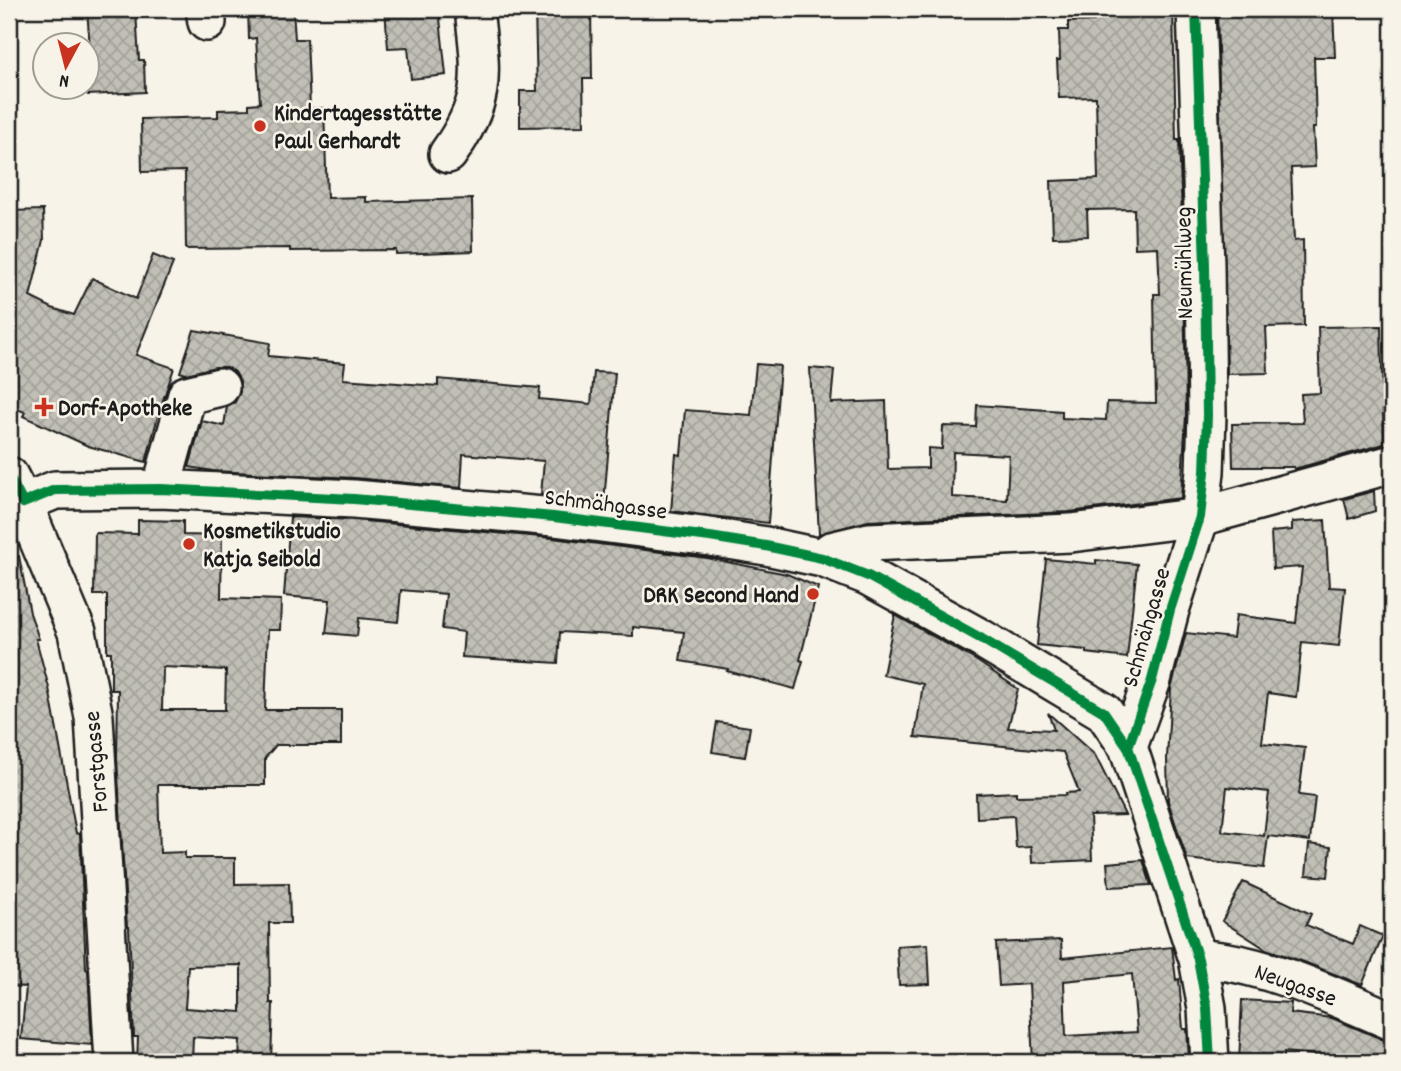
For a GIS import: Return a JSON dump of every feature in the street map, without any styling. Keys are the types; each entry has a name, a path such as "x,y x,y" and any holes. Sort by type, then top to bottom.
{"street":[{"path":"448,154 473,113 480,84 474,9"},
{"name":"Neumühlweg","path":"1196,9 1207,415 1200,517"},
{"path":"161,489 187,395 220,387"},
{"path":"822,558 831,551 869,542 1071,533 1200,517 1392,464"},
{"name":"Schmähgasse","path":"16,489 161,489 354,499 554,517 724,539 822,558 879,582 982,639 1104,712 1128,747 1198,959 1207,1008 1210,1062"},
{"name":"Forstgasse","path":"16,489 77,632 94,717 114,1062"},
{"name":"Schmähgasse","path":"1128,747 1152,680 1170,610 1200,517"},
{"name":"Neugasse","path":"1198,959 1239,963 1392,1021"}],"building":[{"path":"87,9 110,9 111,13 136,11 139,60 144,60 145,92 102,94 102,32 89,32"},
{"path":"248,9 293,9 295,39 307,39 310,108 324,108 327,198 366,197 366,202 472,199 473,251 396,254 396,250 186,249 185,171 142,172 141,119 218,117 218,110 249,109 249,104 260,103 256,38 249,39"},
{"path":"385,9 439,9 446,75 411,79 408,47 388,48"},
{"path":"535,9 591,9 592,79 583,79 584,126 520,127 520,91 537,91"},
{"path":"1093,9 1173,9 1176,140 1179,140 1184,266 1186,415 1181,498 1069,512 868,521 819,534 810,368 834,370 831,403 886,401 888,469 928,468 928,448 942,449 943,426 976,427 977,405 1062,411 1062,418 1106,420 1107,402 1156,403 1154,294 1160,294 1158,247 1135,248 1134,209 1087,210 1088,236 1053,237 1051,181 1098,179 1096,97 1059,98 1057,60 1060,60 1059,30 1068,30 1068,22 1094,21","holes":["953,452 1009,455 1007,500 952,497"]},
{"path":"1217,9 1333,9 1335,57 1314,57 1315,167 1291,168 1294,241 1303,240 1304,326 1266,327 1268,373 1227,374"},
{"path":"43,210 44,240 30,297 52,308 74,315 92,278 136,299 153,255 173,263 136,355 174,368 146,462 88,446 23,416 25,412 9,406 9,211"},
{"path":"1381,326 1384,444 1294,469 1233,467 1232,424 1303,423 1301,394 1320,393 1318,327"},
{"path":"194,330 270,343 268,356 345,363 343,379 438,386 438,379 540,388 539,399 591,404 594,372 615,373 604,502 541,495 544,461 463,454 461,488 355,478 213,471 189,467 202,421 224,426 227,406 235,402 240,392 240,381 235,372 227,367 186,374 180,372"},
{"path":"756,364 780,366 768,523 671,511 676,454 681,455 685,410 751,415"},
{"path":"1374,491 1375,511 1349,519 1344,499"},
{"path":"290,517 552,538 707,558 787,574 818,587 795,689 727,671 728,669 680,661 684,632 633,627 633,636 560,632 558,663 462,657 464,632 442,629 446,594 401,590 398,622 359,618 357,636 326,633 330,600 284,596"},
{"path":"138,520 183,521 183,535 222,536 221,598 281,600 280,630 268,630 265,710 341,710 341,745 276,745 265,758 265,785 158,785 160,853 185,852 185,858 235,858 235,884 289,883 290,923 269,923 270,1003 273,1003 271,1062 239,1062 240,1040 193,1037 192,1062 137,1062 138,1037 134,1037 117,758 118,690 111,690 111,652 107,652 107,595 94,595 95,533 138,534","holes":["163,667 226,670 225,710 162,710","241,965 241,1012 185,1008 188,966"]},
{"path":"1325,520 1329,587 1345,588 1339,646 1302,642 1296,697 1268,693 1262,743 1305,748 1299,795 1315,797 1310,841 1268,836 1264,868 1187,859 1168,801 1167,758 1171,689 1186,633 1233,638 1236,615 1296,623 1302,567 1273,569 1271,532 1292,530 1292,522","holes":["1227,787 1269,792 1264,836 1222,831"]},
{"path":"19,556 30,613 39,639 36,639 49,688 76,833 80,834 92,1045 21,1039 26,987 9,986 9,557"},
{"path":"1046,559 1096,564 1096,560 1137,564 1127,658 1037,645"},
{"path":"895,615 977,661 1018,689 1008,728 1054,730 1048,713 1095,755 1125,815 1090,816 1092,860 1032,863 1031,847 1016,848 1014,816 977,818 976,794 1016,792 1016,796 1066,795 1079,792 1063,752 915,737 923,684 883,675"},
{"path":"717,722 750,727 745,757 712,752"},
{"path":"1309,844 1331,847 1328,877 1306,875"},
{"path":"1143,860 1151,885 1109,887 1107,863"},
{"path":"1243,882 1311,914 1306,925 1353,944 1360,926 1383,936 1362,985 1266,949 1222,921"},
{"path":"1061,940 1062,958 1172,947 1176,980 1179,979 1183,1029 1187,1029 1189,1058 1033,1062 1029,984 999,986 996,943","holes":["1132,974 1137,1032 1066,1036 1064,981"]},
{"path":"928,944 930,984 899,985 897,946"},
{"path":"1242,1000 1291,1003 1290,1013 1332,1018 1392,1042 1392,1062 1365,1062 1366,1060 1284,1052 1284,1062 1239,1062"}],"cycle path":[{"path":"1128,747 1152,680 1170,610 1200,517 1205,472 1205,265 1196,9"},
{"path":"9,476 23,503 55,490 161,489 354,499 554,517 710,537 822,558 868,576 982,639 1104,712 1128,747 1198,959 1207,1008 1210,1062"}],"place":[{"name":"Kindertagesstätte Paul Gerhardt","path":"260,126"},
{"name":"Dorf-Apotheke","path":"44,407"},
{"name":"Kosmetikstudio Katja Seibold","path":"189,544"},
{"name":"DRK Second Hand","path":"813,594"}]}
